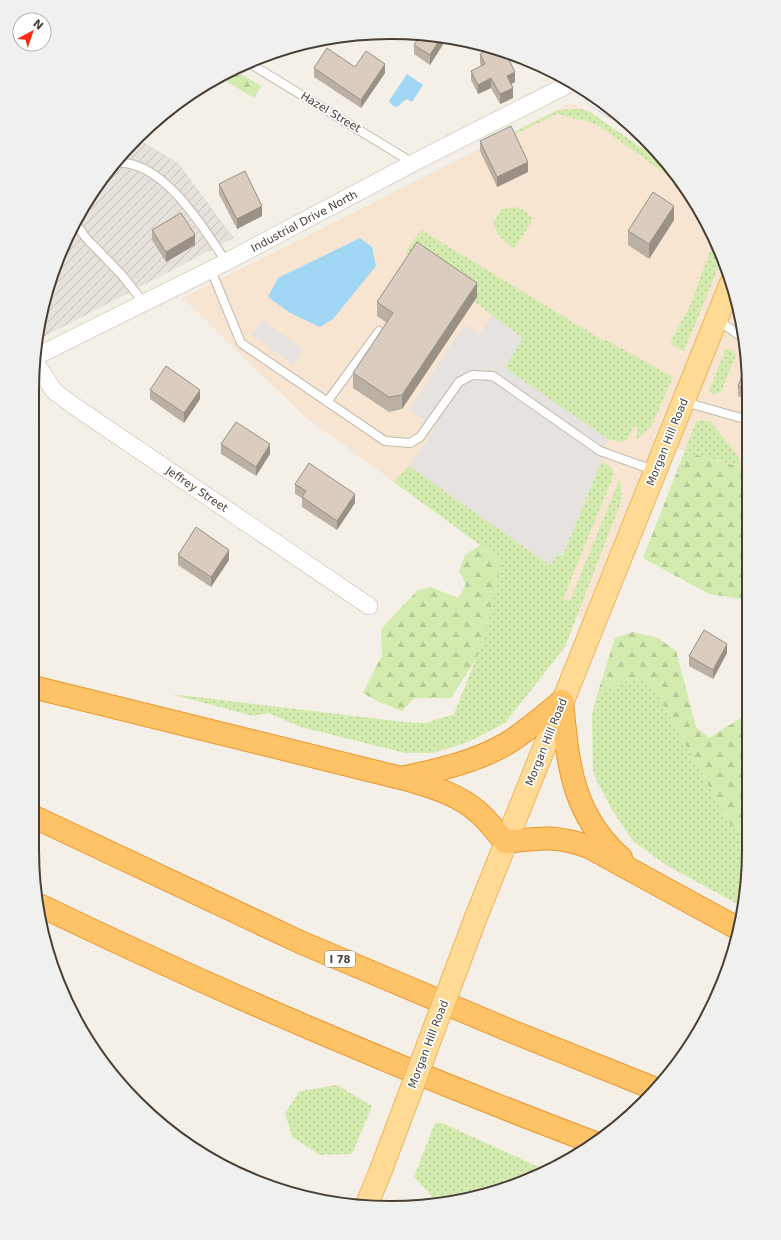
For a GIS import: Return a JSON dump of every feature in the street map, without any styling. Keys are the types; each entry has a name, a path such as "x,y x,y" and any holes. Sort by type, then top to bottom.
{"highway":[{"path":"39,688 401,778 448,793 478,812 505,842 542,837 568,840 590,847 733,925"},
{"path":"401,778 456,765 492,751 519,735 562,701"},
{"path":"562,701 569,762 580,804 592,824 615,853 635,871"},
{"name":"I 78","path":"39,819 300,942 506,1029 650,1087"},
{"path":"44,908 153,960 354,1048 588,1140"}],"main road":[{"name":"Morgan Hill Road","path":"369,1200 505,842 727,292"}],"street":[{"name":"Industrial Drive North","path":"41,354 219,266 413,163 566,86"},
{"name":"Jeffrey Street","path":"40,370 54,391 74,406 369,606"}],"lane":[{"name":"Hazel Street","path":"254,67 413,163"},
{"path":"123,163 143,168 164,183 186,203 202,224 219,266 241,343 385,441 410,443 420,437 459,382 472,375 493,376 600,451 656,471"},
{"path":"79,228 86,238 121,274 144,303"},
{"path":"717,319 737,334"},
{"path":"327,402 379,331"},
{"path":"684,401 742,418"}],"shaded area":[{"path":"571,103 590,112 650,154 683,195 706,235 723,279 721,286 727,290 730,300 739,345 742,390 742,467 693,454 658,441 583,620 304,416 183,298"},
{"path":"142,142 178,163 234,238 43,337 51,300 75,235 98,195 126,159"},
{"path":"492,315 523,338 505,368 608,439 600,465 563,555 558,554 550,565 409,466 435,429 409,409 464,325 480,334"},
{"path":"262,320 303,349 293,364 252,335"}],"green space":[{"path":"239,73 261,86 254,98 225,81"},
{"path":"581,109 590,112 650,154 668,175 599,126 590,122 557,114 511,136 510,134 558,110"},
{"path":"517,207 528,214 532,221 514,249 500,237 493,223 502,209"},
{"path":"421,230 604,341 606,340 673,377 652,425 636,440 638,428 634,426 627,440 621,442 608,439 504,368 522,338 474,301 477,297 417,257 405,253"},
{"path":"711,248 719,266 684,351 671,344 671,341 690,306"},
{"path":"725,350 732,350 736,355 721,392 715,394 709,392"},
{"path":"702,420 711,422 738,456 741,466 693,454 675,476 696,422"},
{"path":"693,454 742,467 742,599 709,594 643,558 675,476"},
{"path":"604,462 612,468 614,474 563,599 570,601 620,478 622,499 565,647 505,723 468,742 433,753 405,753 301,727 268,713 253,716 172,694 404,722 426,723 454,714 483,641 502,561 394,482 409,466 550,565 558,554 563,555 600,465"},
{"path":"480,545 502,561 483,641 477,657 451,698 414,698 402,711 379,702 363,693 382,655 381,629 418,590 430,587 458,598 466,584 459,571 465,555"},
{"path":"633,632 658,638 676,651 696,727 709,738 742,717 742,832 731,825 649,680 621,682 597,695 615,638"},
{"path":"649,680 731,825 742,832 741,872 737,904 666,865 633,841 611,808 593,773 592,714 597,695 621,682"},
{"path":"337,1085 372,1106 352,1154 320,1155 292,1137 285,1113 300,1091"},
{"path":"435,1123 442,1123 540,1168 481,1189 434,1198 414,1177"}],"water":[{"path":"407,74 423,85 412,102 407,99 398,107 393,106 389,101"},
{"path":"360,238 372,247 376,266 333,319 320,327 290,313 268,297 278,278"}],"building":[{"path":"417,40 438,42 430,55 414,45"},
{"path":"327,48 355,67 366,51 385,64 361,100 314,68"},
{"path":"484,52 509,60 515,72 507,76 513,88 500,94 491,78 478,85 471,71 485,64 480,54"},
{"path":"511,126 528,162 497,177 480,141"},
{"path":"245,171 262,206 237,219 219,184"},
{"path":"653,192 674,206 649,244 628,231"},
{"path":"181,213 195,235 166,252 152,230"},
{"path":"417,242 477,283 402,395 389,397 353,373 393,313 377,302"},
{"path":"166,366 200,390 184,413 150,390"},
{"path":"741,378 742,388 738,386"},
{"path":"236,422 270,444 256,467 221,444"},
{"path":"309,463 355,494 337,521 302,497 306,491 295,484"},
{"path":"196,527 229,550 211,577 178,555"},
{"path":"704,630 727,644 713,670 689,656"}]}
